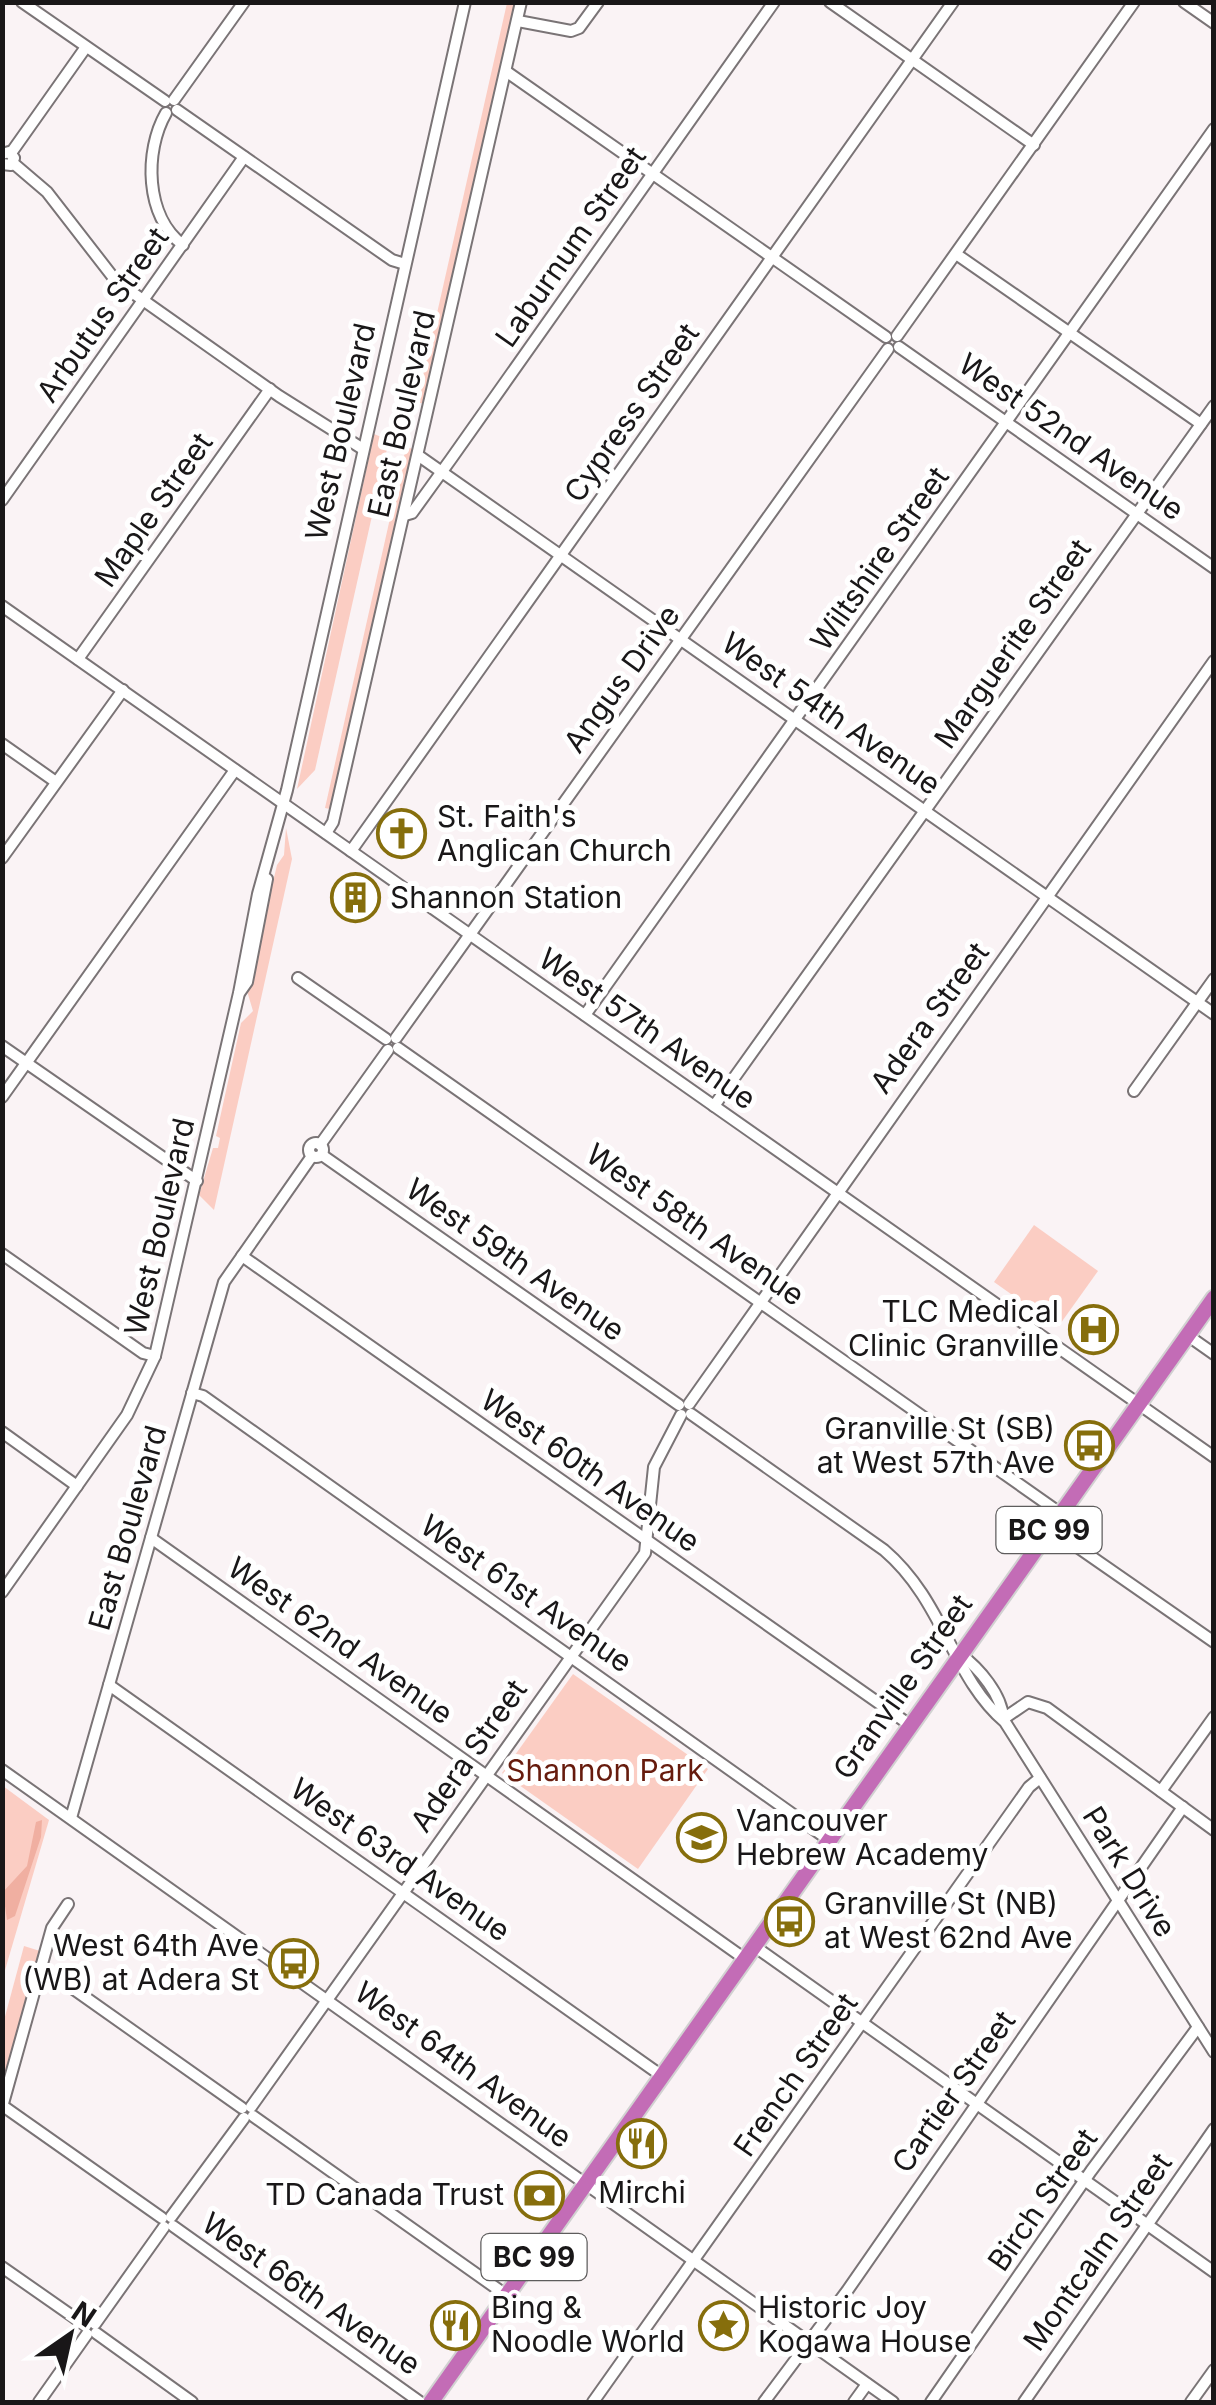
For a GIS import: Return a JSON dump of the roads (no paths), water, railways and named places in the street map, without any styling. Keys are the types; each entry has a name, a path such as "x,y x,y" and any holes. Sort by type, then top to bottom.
{"highway":[{"name":"Granville Street","path":"431,2402 1214,1298"}],"street":[{"path":"22,2 392,260 405,264"},
{"path":"183,246 167,230 153,188 154,142 170,106 244,2"},
{"name":"West Boulevard","path":"155,1356 464,2"},
{"name":"East Boulevard","path":"326,833 334,822 361,713 522,2"},
{"path":"518,21 571,31 579,28 598,2"},
{"name":"Laburnum Street","path":"405,515 412,513 442,472 774,2"},
{"path":"830,2 1034,145"},
{"name":"Cypress Street","path":"350,850 953,2"},
{"name":"Angus Drive","path":"242,1256 1134,2"},
{"path":"1184,2 1214,24"},
{"path":"86,47 6,161 47,192 116,281 270,390 363,449"},
{"name":"West 52nd Avenue","path":"507,72 1214,568"},
{"name":"Wiltshire Street","path":"585,1016 1214,129"},
{"name":"Arbutus Street","path":"2,500 244,158"},
{"path":"956,254 1201,424"},
{"name":"Maple Street","path":"78,659 270,390"},
{"name":"Marguerite Street","path":"714,1106 1214,406"},
{"name":"West 54th Avenue","path":"419,456 1214,1014"},
{"name":"West 57th Avenue","path":"2,606 1214,1457"},
{"name":"Adera Street","path":"39,2402 328,2006 403,1893 645,1553 654,1467 685,1410 1214,661"},
{"path":"2,858 123,690"},
{"path":"2,744 56,782"},
{"path":"2,1098 235,770"},
{"name":"West 58th Avenue","path":"298,978 1060,1513"},
{"path":"1134,1091 1214,979"},
{"path":"2,1046 197,1181"},
{"name":"West 59th Avenue","path":"318,1152 884,1550 923,1591 960,1655"},
{"path":"2,1254 143,1353 155,1356 127,1414 2,1592"},
{"name":"East Boulevard","path":"70,1818 224,1282 242,1256"},
{"name":"West 60th Avenue","path":"242,1256 910,1725"},
{"path":"1187,1335 1214,1354"},
{"name":"West 61st Avenue","path":"192,1393 203,1396 829,1840"},
{"path":"2,1432 77,1486"},
{"path":"1050,1528 1214,1642"},
{"name":"West 62nd Avenue","path":"150,1538 486,1775 861,2024 1214,2272"},
{"name":"Park Drive","path":"960,1655 976,1666 1003,1708 1003,1719 1214,2052"},
{"name":"West 63rd Avenue","path":"108,1685 662,2076"},
{"path":"1003,1719 1019,1704 1041,1705 1214,1830"},
{"path":"1161,1791 1214,1716"},
{"name":"West 64th Avenue","path":"2,1770 328,2006 893,2402"},
{"name":"French Street","path":"593,2402 1029,1787 1040,1778"},
{"name":"Cartier Street","path":"764,2402 1183,1808"},
{"path":"3,2106 52,1928 68,1904"},
{"path":"41,1966 506,2295"},
{"name":"Birch Street","path":"931,2402 1198,2028"},
{"name":"West 66th Avenue","path":"3,2106 420,2402"},
{"name":"Montcalm Street","path":"1024,2402 1214,2130"},
{"path":"2,2267 192,2402"},
{"path":"1191,2402 1214,2370"},
{"path":"854,2402 867,2384"}],"place":[{"name":"St. Faith's Anglican Church","path":"402,834"},
{"name":"Shannon Station","path":"355,898"},
{"name":"TLC Medical Clinic Granville","path":"1094,1329"},
{"name":"Granville St (SB) at West 57th Ave","path":"1090,1446"},
{"name":"Vancouver Hebrew Academy","path":"701,1838"},
{"name":"Granville St (NB) at West 62nd Ave","path":"789,1921"},
{"name":"West 64th Ave (WB) at Adera St","path":"294,1963"},
{"name":"Mirchi","path":"642,2144"},
{"name":"TD Canada Trust","path":"539,2195"},
{"name":"Bing & Noodle World","path":"456,2325"},
{"name":"Historic Joy Kogawa House","path":"723,2325"}],"park label":[{"name":"Shannon Park","path":"605,1771"}]}
